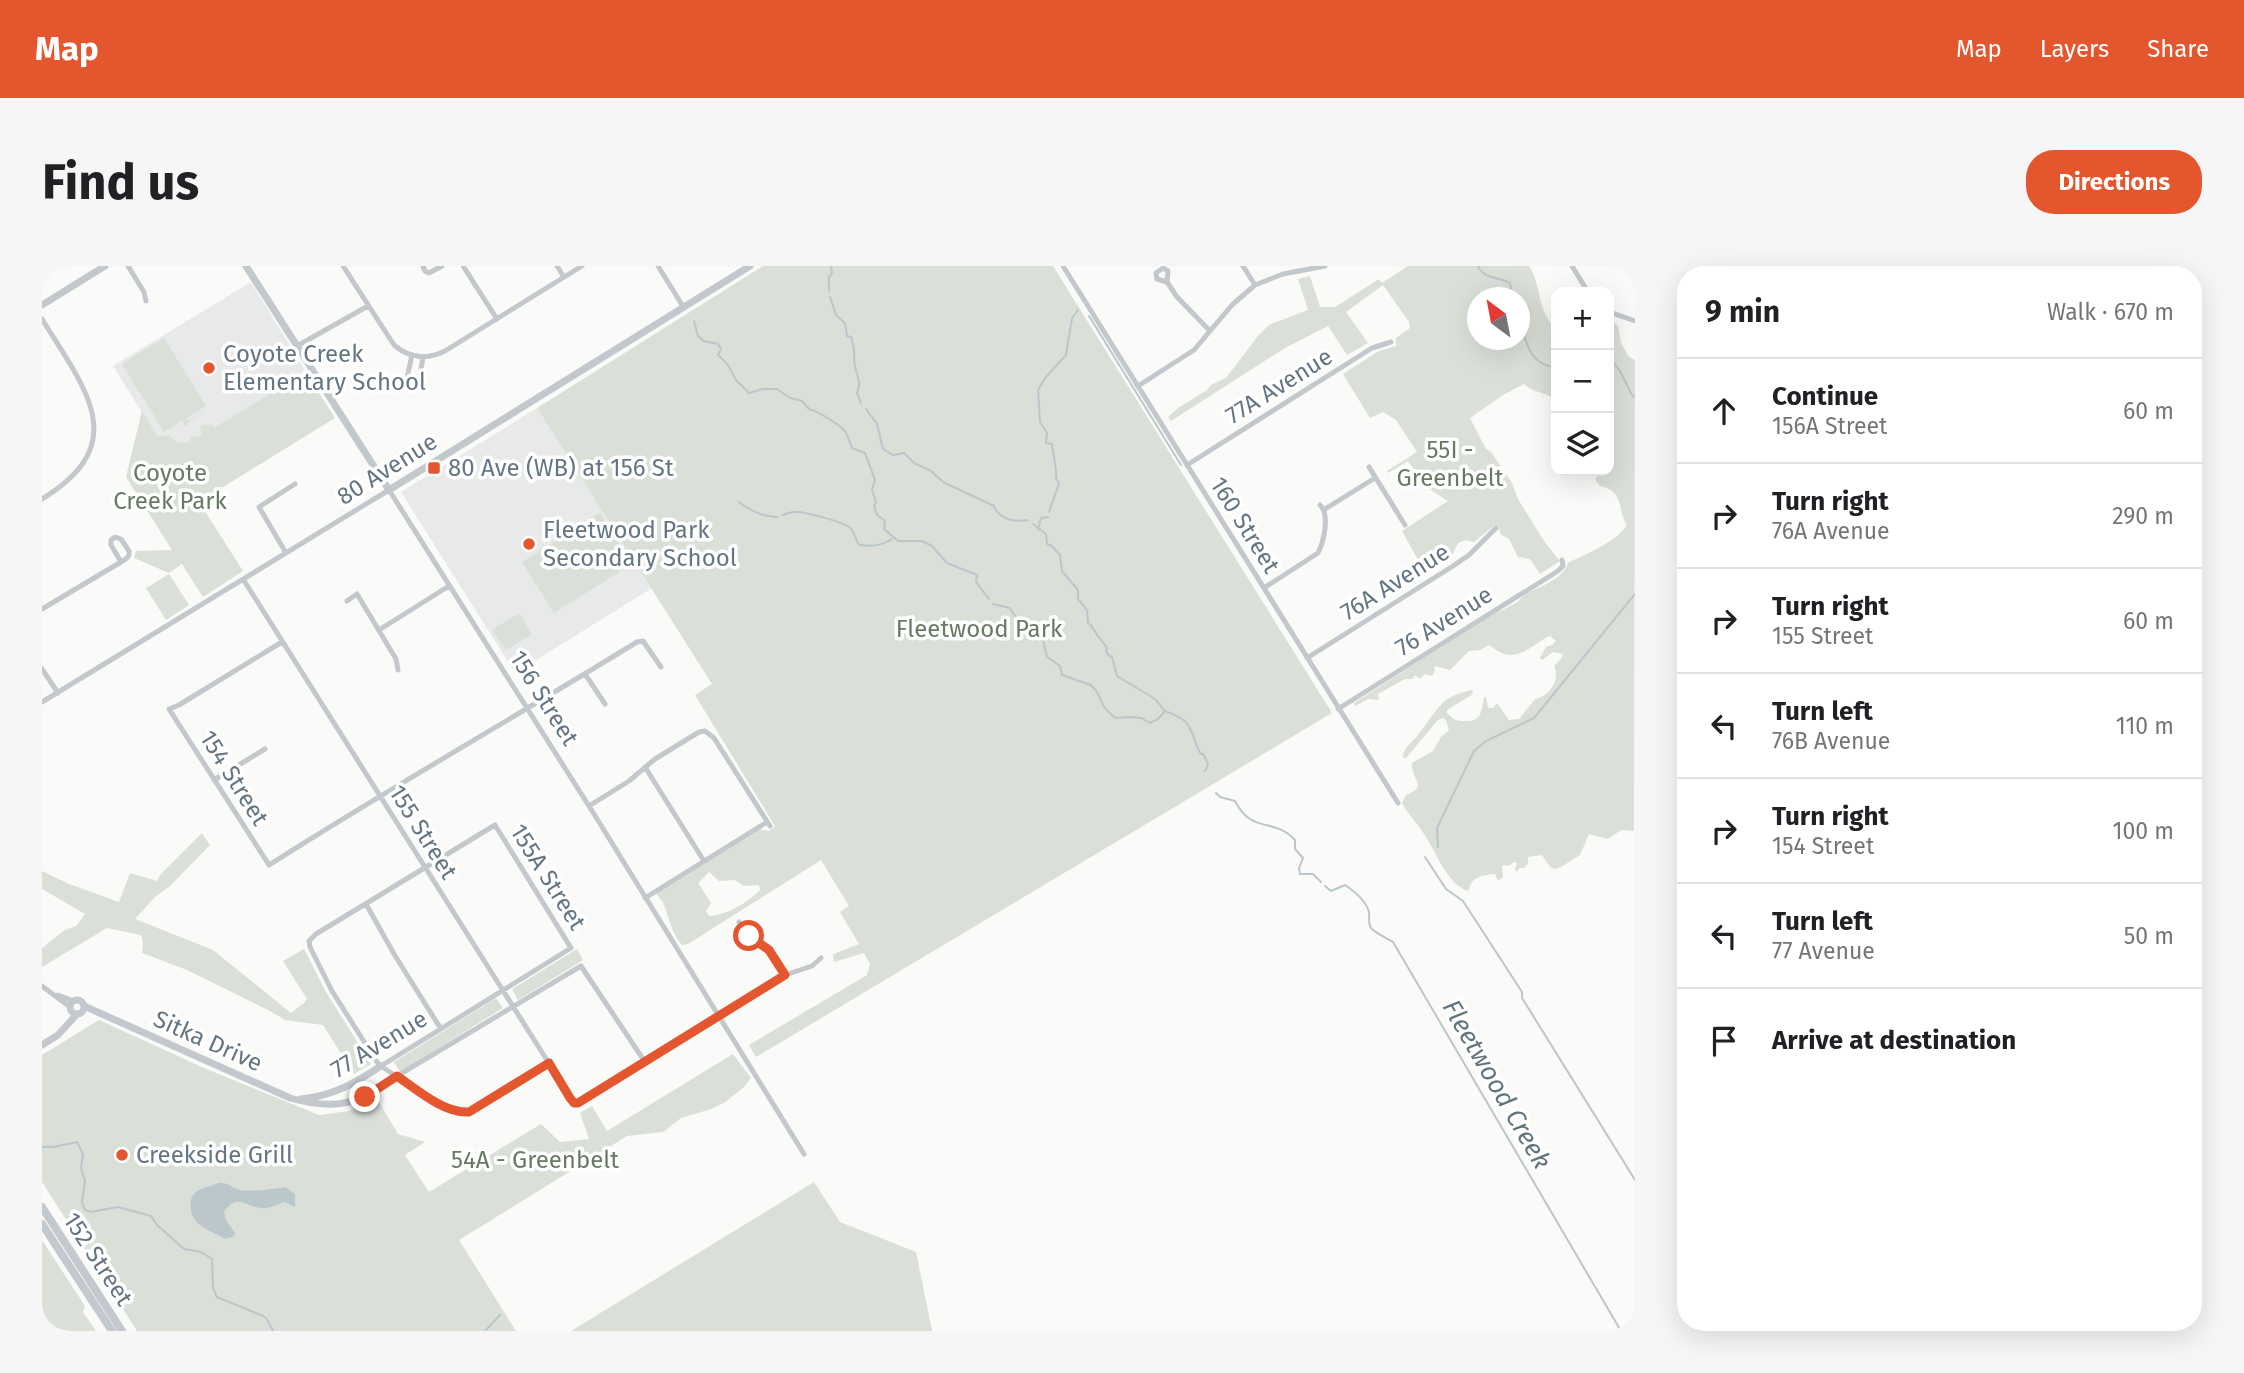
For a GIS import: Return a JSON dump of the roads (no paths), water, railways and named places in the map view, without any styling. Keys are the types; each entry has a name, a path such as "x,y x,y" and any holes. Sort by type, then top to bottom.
{"main road":[{"name":"152 Street","path":"42,1207 122,1331"},
{"name":"152 Street","path":"42,1224 112,1331"}],"street":[{"path":"42,305 105,266"},
{"path":"128,266 144,292 146,301"},
{"name":"156 Street","path":"246,266 589,806 804,1154"},
{"path":"343,266 394,345 412,355 424,357 440,354 582,266"},
{"path":"423,266 425,271 429,272 442,266"},
{"path":"463,266 496,319"},
{"path":"557,266 564,277"},
{"path":"658,266 684,308"},
{"name":"80 Avenue","path":"42,702 750,266"},
{"name":"160 Street","path":"1063,266 1398,803"},
{"path":"1243,266 1255,285"},
{"path":"1572,266 1585,287"},
{"path":"1138,386 1188,355 1239,298 1255,285 1283,274 1320,267"},
{"path":"1167,282 1177,297 1210,331"},
{"path":"297,346 368,306"},
{"path":"1614,314 1635,321"},
{"path":"42,319 89,399 94,433 87,458 71,479 42,499"},
{"name":"77A Avenue","path":"1187,465 1373,348 1391,342"},
{"path":"412,355 407,378 412,384 419,381 424,357"},
{"path":"1369,467 1405,525"},
{"path":"1264,588 1318,553 1326,516 1322,507 1376,478"},
{"path":"286,552 259,507 295,484"},
{"name":"76A Avenue","path":"1307,658 1469,555 1496,528"},
{"name":"76 Avenue","path":"1339,709 1558,571 1563,566 1562,561"},
{"path":"42,610 121,562"},
{"name":"155 Street","path":"243,579 574,1103 580,1102 645,1062"},
{"path":"379,631 449,586"},
{"path":"346,601 357,594 396,659 398,670"},
{"name":"154 Street","path":"282,642 169,709 269,866 379,796"},
{"path":"379,796 637,642 643,642 647,646 661,667"},
{"path":"42,669 58,693"},
{"path":"585,674 605,704"},
{"path":"589,806 699,732 707,731 768,824 645,898"},
{"path":"214,780 264,749"},
{"path":"645,767 704,861"},
{"name":"155A Street","path":"424,868 495,825 571,948"},
{"path":"424,868 311,939 310,949 332,991 377,1062 439,1103 464,1112 474,1110 549,1063"},
{"path":"366,904 441,1029"},
{"path":"739,922 750,937 769,950 785,975"},
{"name":"77 Avenue","path":"297,1100 322,1097 340,1091 571,948"},
{"path":"645,1062 785,975 812,965 821,958"},
{"name":"155A Street","path":"581,965 645,1062"},
{"name":"77 Avenue","path":"297,1100 321,1105 346,1104 365,1097 581,965"},
{"path":"42,986 76,1009 62,1031 42,1045"},
{"name":"Sitka Drive","path":"76,1009 105,1017 297,1100"}],"waterway":[{"path":"829,291 831,266"},
{"path":"1478,266 1488,276 1510,283 1511,287"},
{"path":"830,297 836,315 845,323 847,336 851,337 853,342 859,382 857,393 861,403"},
{"path":"1049,512 1059,483 1052,444 1046,443 1047,433 1040,422 1038,390 1066,355 1072,318 1078,310"},
{"path":"1089,316 1181,465"},
{"name":"Fleetwood Creek","path":"694,321 698,336 704,341 718,344 721,349 718,355 749,393 777,389 790,398 802,401 809,409 842,428 852,448 865,453 875,480 872,490 876,502 874,506 877,515 885,521 884,529 898,541 922,541 932,546 947,563 977,575 976,582 989,599"},
{"path":"1530,350 1541,363 1551,366"},
{"path":"1614,363 1635,397"},
{"path":"866,409 877,424 883,449 893,455 904,453 943,482 994,506 1004,517 1018,521 1028,520"},
{"path":"739,502 757,513 778,517"},
{"path":"783,515 799,512 840,523 850,528 858,544 866,546 892,539"},
{"path":"1038,530 1041,518 1048,517"},
{"path":"1033,524 1046,534 1047,544 1060,555 1062,571 1078,590 1078,599 1087,610 1088,623 1107,648 1108,655 1112,657 1117,676 1155,699 1164,710"},
{"path":"1438,847 1437,828 1474,751 1486,741 1534,718 1635,594"},
{"name":"Fleetwood Creek","path":"993,604 1010,608 1023,625 1042,635 1047,657 1060,666 1062,675 1091,685 1104,707 1115,718 1141,718 1150,723 1165,711 1181,718 1189,726 1200,753 1204,755 1208,765 1205,771"},
{"name":"Fleetwood Creek","path":"1216,793 1220,797 1235,801 1242,811 1256,822 1287,833 1295,840 1295,849 1303,858 1300,874 1313,874 1321,882"},
{"path":"1425,857 1446,889 1463,901 1522,992 1522,998 1635,1180"},
{"name":"Fleetwood Creek","path":"1325,886 1331,891 1345,885 1352,890 1369,912 1370,927 1393,942 1621,1331"},
{"path":"42,1147 77,1142 83,1154 81,1168 85,1181 82,1202 85,1210 91,1212 118,1207 151,1216 157,1225 184,1249 201,1252 212,1259 213,1288 217,1297 263,1316 273,1331"},
{"path":"485,1331 500,1315"},
{"path":"1630,1331 1635,1328"}],"place":[{"name":"Coyote Creek Elementary School","path":"209,368"},
{"name":"80 Ave (WB) at 156 St","path":"434,468"},
{"name":"Fleetwood Park Secondary School","path":"529,544"},
{"name":"Creekside Grill","path":"122,1155"}],"park label":[{"name":"55I - Greenbelt","path":"1450,464"},
{"name":"Coyote Creek Park","path":"170,487"},
{"name":"Fleetwood Park","path":"979,629"},
{"name":"54A - Greenbelt","path":"535,1160"}]}
